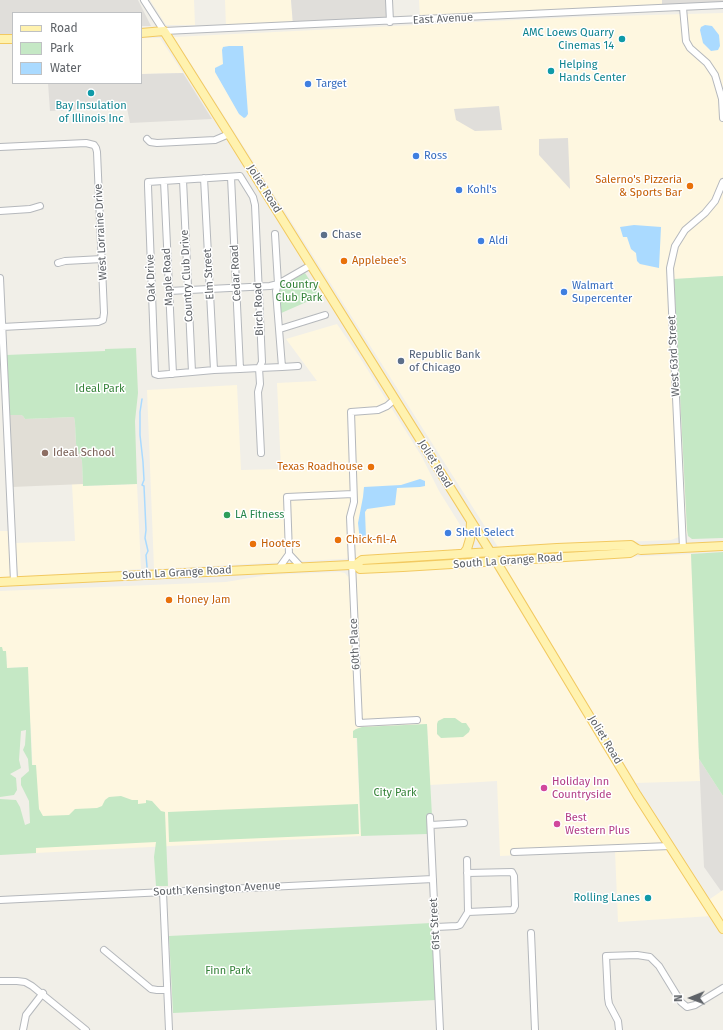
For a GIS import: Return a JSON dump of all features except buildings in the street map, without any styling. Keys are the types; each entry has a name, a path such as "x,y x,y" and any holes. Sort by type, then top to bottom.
{"main road":[{"path":"142,32 164,32"},
{"name":"Joliet Road","path":"164,32 496,561 637,794 723,929"},
{"path":"0,39 12,39"},
{"path":"464,553 470,539 471,522"},
{"name":"South La Grange Road","path":"0,582 353,565 362,560 464,553 611,546 631,546 637,549 723,546"},
{"name":"South La Grange Road","path":"353,565 360,569 630,553 637,549"}],"street":[{"name":"Joliet Road","path":"144,0 164,32"},
{"path":"389,0 390,22"},
{"name":"East Avenue","path":"164,32 723,6"},
{"path":"683,8 686,42 690,48 707,63 715,75 722,99 723,118"},
{"path":"147,139 150,142 157,143 215,140 229,134"},
{"name":"West Lorraine Drive","path":"0,148 86,143 94,145 97,152 103,320 98,322 2,327"},
{"name":"Birch Road","path":"231,177 240,176 254,200 262,362 259,368 260,384 258,392 261,453"},
{"path":"164,181 231,177"},
{"name":"Cedar Road","path":"231,177 240,369"},
{"name":"Elm Street","path":"204,178 214,370"},
{"name":"Country Club Drive","path":"183,180 192,372"},
{"name":"Oak Drive","path":"164,181 148,182 155,374 173,374"},
{"name":"Maple Road","path":"164,181 173,374"},
{"name":"West 63rd Street","path":"683,548 670,271 675,246 685,230 705,213 715,201 723,182"},
{"path":"0,211 30,209 40,206"},
{"path":"276,234 278,284 276,291 282,367"},
{"path":"58,263 65,261 102,259"},
{"path":"169,291 270,286 278,284 311,265"},
{"path":"0,278 14,581"},
{"path":"280,328 325,315"},
{"path":"173,374 214,370 298,366"},
{"path":"353,565 350,517 353,494 351,412 378,410 387,406 395,399"},
{"path":"279,568 289,554 287,497 353,494"},
{"path":"289,554 301,567"},
{"name":"60th Place","path":"353,565 359,723 417,720"},
{"name":"61st Street","path":"430,817 440,1030"},
{"path":"431,825 464,824"},
{"path":"514,852 670,846"},
{"path":"436,927 460,925 468,912 467,860"},
{"path":"467,873 512,872 514,876 515,906 513,910 468,912"},
{"name":"South Kensington Avenue","path":"0,900 433,879"},
{"path":"163,892 169,1030"},
{"path":"531,933 535,1030"},
{"path":"104,950 148,987 157,990 167,990"},
{"path":"619,1030 618,1021 609,1004 606,956 637,955 650,957 659,966 681,1002 687,1006 695,1005 723,988"},
{"path":"0,981 25,982 43,993 86,1030"},
{"path":"23,1030 26,1015 43,993"}],"shaded area":[{"path":"0,0 138,0 151,26 142,26 142,12 12,12 12,34 0,35"},
{"path":"150,0 194,0 195,25 166,25"},
{"path":"225,0 291,0 293,25 226,27"},
{"path":"291,0 388,0 389,21 293,25"},
{"path":"419,0 662,0 662,5 420,19"},
{"path":"662,0 723,0 723,2 662,5"},
{"path":"723,13 723,276 674,279 687,534 671,540 498,547 174,37 577,17"},
{"path":"142,38 160,38 183,73 142,74"},
{"path":"183,73 212,119 130,123 127,108 50,111 48,84 142,84 142,74"},
{"path":"499,106 502,130 475,131 456,120 454,109"},
{"path":"568,138 570,189 539,155 539,139"},
{"path":"337,324 359,356 422,457 439,491 467,536 464,549 457,551 341,559 154,569 147,390 237,385 241,470 281,469 277,383 317,381 286,339"},
{"name":"Ideal School","path":"8,415 21,415 25,419 74,417 76,444 82,461 83,484 12,487"},
{"path":"72,484 83,484 83,486 137,484 141,569 18,576 15,543 75,541"},
{"path":"0,531 10,531 12,579 0,580"},
{"path":"691,554 700,781 636,783 501,563"},
{"path":"493,559 712,916 618,922 615,851 500,856 497,781 430,785 427,724 356,729 361,836 36,853 31,730 24,667 7,668 6,651 2,651 2,647 0,647 0,591 226,582 267,575 340,572 345,573 348,577 352,566"},
{"path":"699,759 723,796 723,890 721,891 704,867"},
{"path":"723,890 723,926 707,901"}],"green space":[{"name":"Country Club Park","path":"305,273 320,296 279,314 277,296 283,285"},
{"path":"723,276 723,538 692,539 688,536 687,530 674,279"},
{"name":"Ideal Park","path":"136,348 138,393 135,421 137,484 83,486 82,461 76,444 74,417 25,419 21,415 8,415 6,355 105,351 105,349"},
{"path":"723,552 723,796 699,759 691,554"},
{"path":"0,647 2,647 3,651 6,651 7,668 28,667 32,765 36,765 39,809 43,816 69,815 75,809 97,808 102,806 105,800 109,797 121,796 132,800 138,800 138,804 146,803 146,800 152,801 161,811 165,812 168,886 156,886 154,857 156,842 36,848 36,853 0,855 0,799 16,800 20,807 25,825 30,823 29,801 21,785 21,778 29,771 28,759 23,750 25,745 26,730 21,731 19,760 21,768 10,774 16,778 17,790 14,795 0,797"},
{"path":"444,718 455,718 462,723 466,723 470,729 469,732 463,737 441,738 437,734 437,724 438,721"},
{"name":"City Park","path":"427,724 432,816 428,817 427,834 361,836 357,738 353,738 353,731 362,727"},
{"path":"358,804 359,834 169,842 168,812"},
{"name":"Finn Park","path":"432,923 436,1000 173,1013 169,936"}],"water":[{"path":"705,25 712,26 719,35 720,46 718,50 711,51 703,43 700,30 701,27"},
{"path":"243,46 248,114 244,118 239,114 215,72 215,68 223,64 223,47"},
{"path":"634,225 661,227 659,268 640,264 637,261 636,253 631,249 627,237 623,237 620,227"},
{"path":"420,479 425,481 425,486 397,488 395,505 367,509 365,512 366,538 364,541 360,541 358,523 364,487 401,485"}],"waterway":[{"path":"142,399 140,412 140,435 144,480 142,485 144,486 145,538 148,551 146,555 147,567"}],"place":[{"name":"AMC Loews Quarry Cinemas 14","path":"622,39"},
{"name":"Helping Hands Center","path":"551,71"},
{"name":"Target","path":"308,84"},
{"name":"Bay Insulation of Illinois Inc","path":"91,93"},
{"name":"Ross","path":"416,156"},
{"name":"Salerno's Pizzeria & Sports Bar","path":"690,186"},
{"name":"Kohl's","path":"459,190"},
{"name":"Chase","path":"324,235"},
{"name":"Aldi","path":"481,241"},
{"name":"Applebee's","path":"344,261"},
{"name":"Walmart Supercenter","path":"564,292"},
{"name":"Republic Bank of Chicago","path":"401,361"},
{"name":"Ideal School","path":"45,453"},
{"name":"Texas Roadhouse","path":"371,467"},
{"name":"LA Fitness","path":"227,515"},
{"name":"Shell Select","path":"448,533"},
{"name":"Chick-fil-A","path":"338,540"},
{"name":"Hooters","path":"253,544"},
{"name":"Honey Jam","path":"169,600"},
{"name":"Holiday Inn Countryside","path":"544,788"},
{"name":"Best Western Plus","path":"557,824"},
{"name":"Rolling Lanes","path":"648,898"}]}
